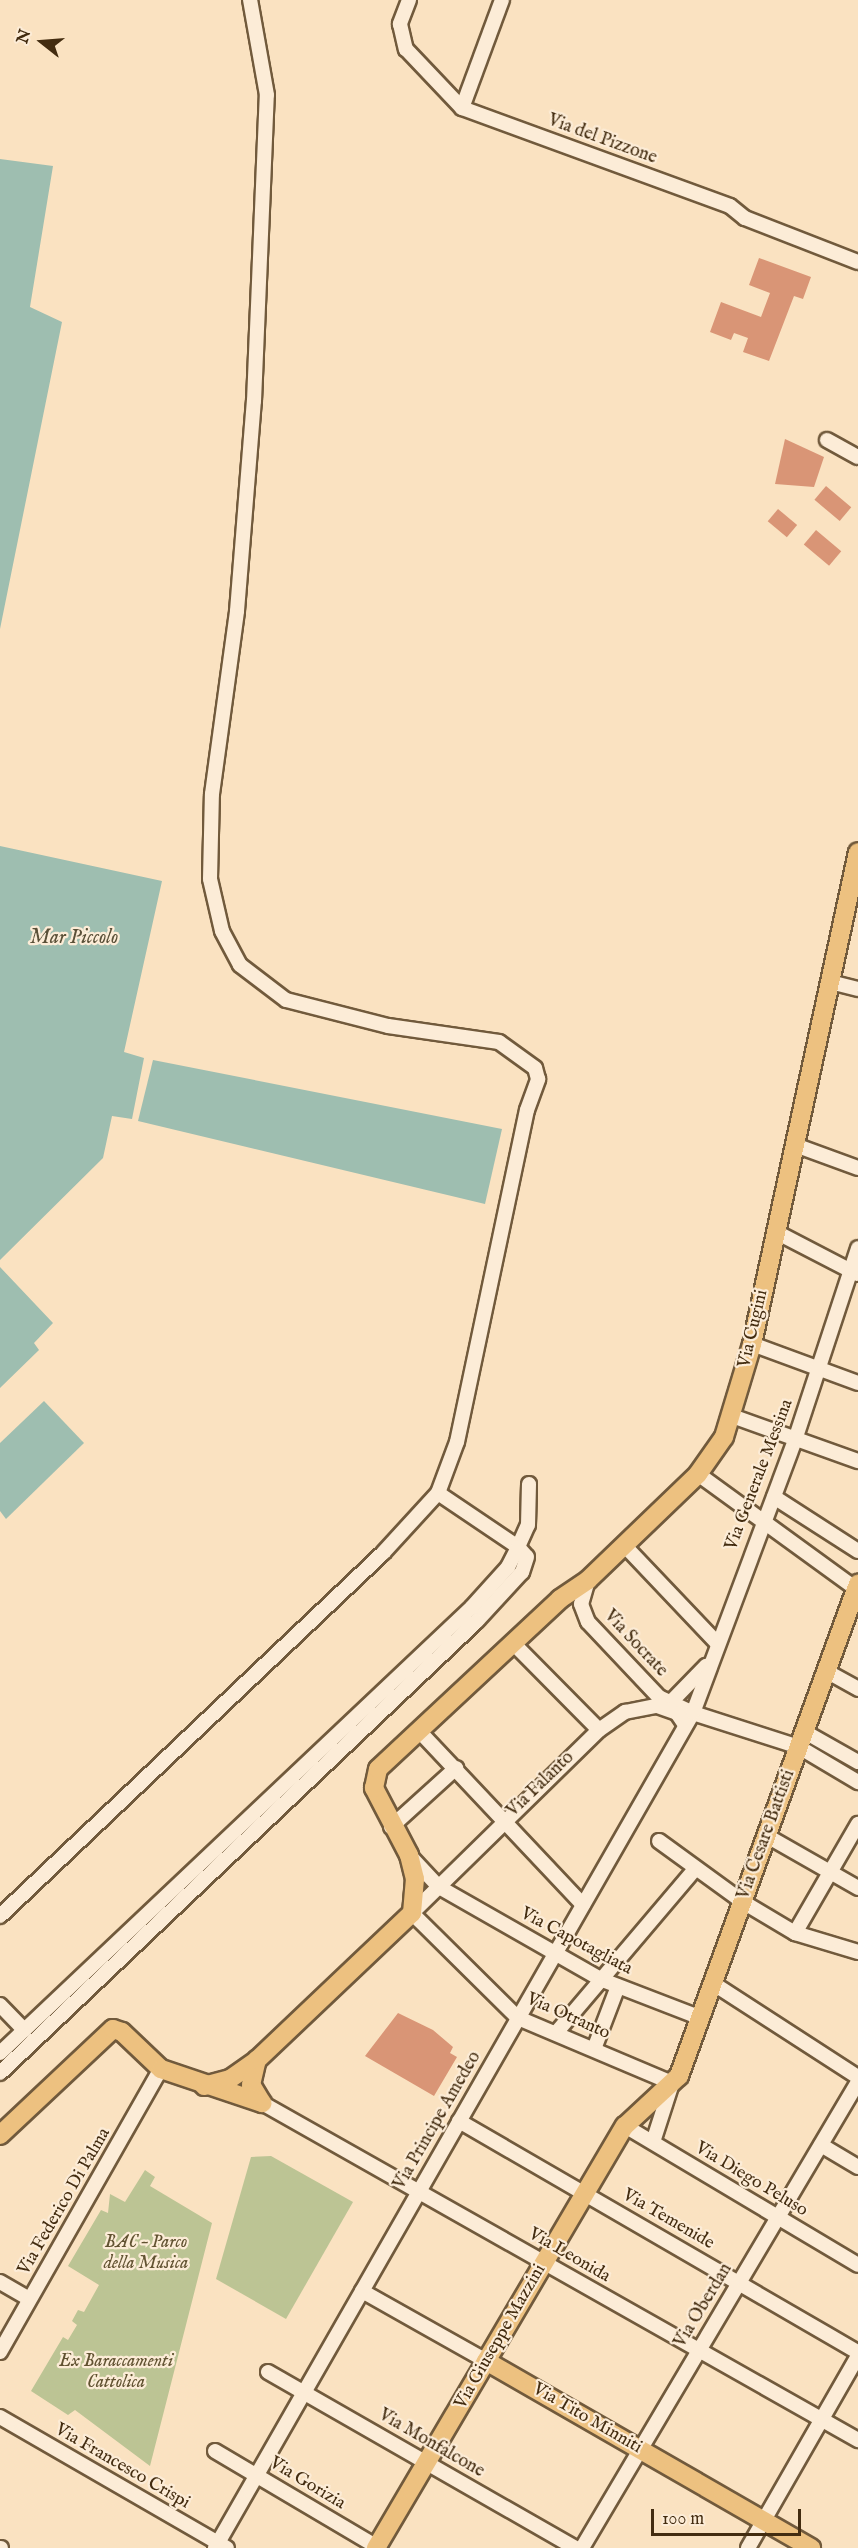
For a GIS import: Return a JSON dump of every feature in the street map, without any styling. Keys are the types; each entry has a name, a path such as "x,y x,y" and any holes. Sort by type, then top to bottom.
{"main road":[{"name":"Via Cugini","path":"409,1856 391,1827 374,1788 378,1769 421,1733 560,1599 588,1580 698,1474 732,1416 752,1344 858,852"},
{"name":"Via Cesare Battisti","path":"672,2083 714,1984 857,1587"},
{"path":"409,1856 415,1879 412,1913"},
{"name":"Via Falanto","path":"196,2083 230,2079 257,2060 412,1913"},
{"path":"0,2135 113,2029 122,2032 161,2069 196,2083 262,2103"},
{"path":"257,2060 251,2085 262,2103"},
{"name":"Via Giuseppe Mazzini","path":"378,2548 625,2126 672,2083"},
{"name":"Via Tito Minniti","path":"486,2361 811,2548"}],"street":[{"path":"0,1916 383,1553 438,1493 457,1442 527,1110 538,1079 536,1068 500,1042 388,1026 286,1000 240,965 222,931 210,879 212,794 237,611 252,425 267,95 249,0"},
{"name":"Via del Pizzone","path":"409,0 400,24 406,49 462,108 730,206 745,218 858,262"},
{"path":"462,108 502,0"},
{"path":"827,440 858,457"},
{"path":"829,988 858,989"},
{"path":"795,1145 858,1168"},
{"path":"776,1232 854,1273"},
{"name":"Via Generale Messina","path":"693,1713 761,1520 774,1497 795,1440 854,1273 858,1248"},
{"path":"752,1344 858,1383"},
{"path":"732,1416 858,1461"},
{"path":"698,1474 857,1587"},
{"path":"0,2054 472,1606 508,1567 518,1547 528,1525 529,1484"},
{"path":"0,2073 477,1622 522,1572 527,1557 518,1547 438,1493"},
{"path":"774,1497 858,1551"},
{"path":"624,1545 717,1643"},
{"name":"Via Socrate","path":"588,1580 581,1604 588,1622 648,1685 670,1703 693,1713"},
{"path":"513,1643 599,1730"},
{"path":"670,1703 709,1663"},
{"path":"826,1671 858,1689"},
{"path":"648,1685 640,1708 677,1713 685,1725"},
{"name":"Via Falanto","path":"412,1913 503,1821 599,1730 640,1708"},
{"path":"693,1713 802,1740 858,1762"},
{"name":"Via Principe Amedeo","path":"220,2546 256,2475 693,1713"},
{"path":"421,1733 583,1905"},
{"path":"802,1740 858,1782"},
{"path":"391,1827 456,1768"},
{"path":"795,1933 858,1824"},
{"path":"766,1836 858,1888"},
{"path":"659,1841 743,1902 795,1933 858,1952"},
{"name":"Via Capotagliata","path":"409,1856 439,1887 600,1979 701,2018"},
{"path":"556,2033 696,1868"},
{"name":"Via Otranto","path":"412,1913 518,2018 672,2083"},
{"path":"714,1984 858,2077"},
{"path":"594,2049 618,1986"},
{"path":"0,2005 24,2030"},
{"name":"Via Federico Di Palma","path":"0,2352 161,2069"},
{"name":"Via Oberdan","path":"582,2548 858,2082"},
{"path":"652,2142 672,2083"},
{"name":"Via Leonida","path":"262,2103 420,2190 544,2263 858,2440"},
{"name":"Via Temenide","path":"459,2121 586,2193 858,2354"},
{"name":"Via Diego Peluso","path":"625,2126 858,2265"},
{"path":"821,2145 858,2167"},
{"path":"0,2282 30,2299"},
{"name":"Via Tito Minniti","path":"362,2291 486,2361"},
{"path":"748,2548 858,2354"},
{"name":"Via Monfalcone","path":"268,2372 575,2548"},
{"name":"Via Francesco Crispi","path":"0,2417 220,2546"},
{"name":"Via Gorizia","path":"215,2451 378,2548"}],"green space":[{"path":"271,2156 353,2202 286,2319 216,2279 251,2157"},
{"path":"145,2170 155,2177 150,2186 212,2223 150,2466 75,2410 68,2415 31,2391 63,2337 68,2340 77,2325 72,2321 78,2310 84,2312 99,2285 68,2266 101,2210 108,2213 110,2194 125,2202"}],"water":[{"path":"0,159 53,166 30,307 62,322 0,629"},
{"name":"Mar Piccolo","path":"0,846 162,881 124,1052 144,1058 132,1119 112,1116 103,1158 0,1260"},
{"path":"153,1060 502,1129 485,1204 138,1121"},
{"path":"0,1267 53,1323 34,1343 39,1350 0,1388"},
{"path":"44,1401 84,1443 6,1519 0,1511 0,1443"}],"building":[{"path":"759,258 811,277 803,299 794,296 769,361 743,352 748,338 734,333 731,340 710,332 721,302 761,317 770,293 749,285"},
{"path":"785,439 824,457 814,487 775,484"},
{"path":"826,486 851,507 840,521 814,500"},
{"path":"778,509 797,525 787,537 768,521"},
{"path":"816,530 841,551 829,566 804,545"},
{"path":"398,2013 433,2030 453,2047 450,2053 457,2057 434,2096 365,2056"}],"park label":[{"name":"BAC – Parco della Musica","path":"146,2254"},
{"name":"Ex Baraccamenti Cattolica","path":"116,2373"}]}
